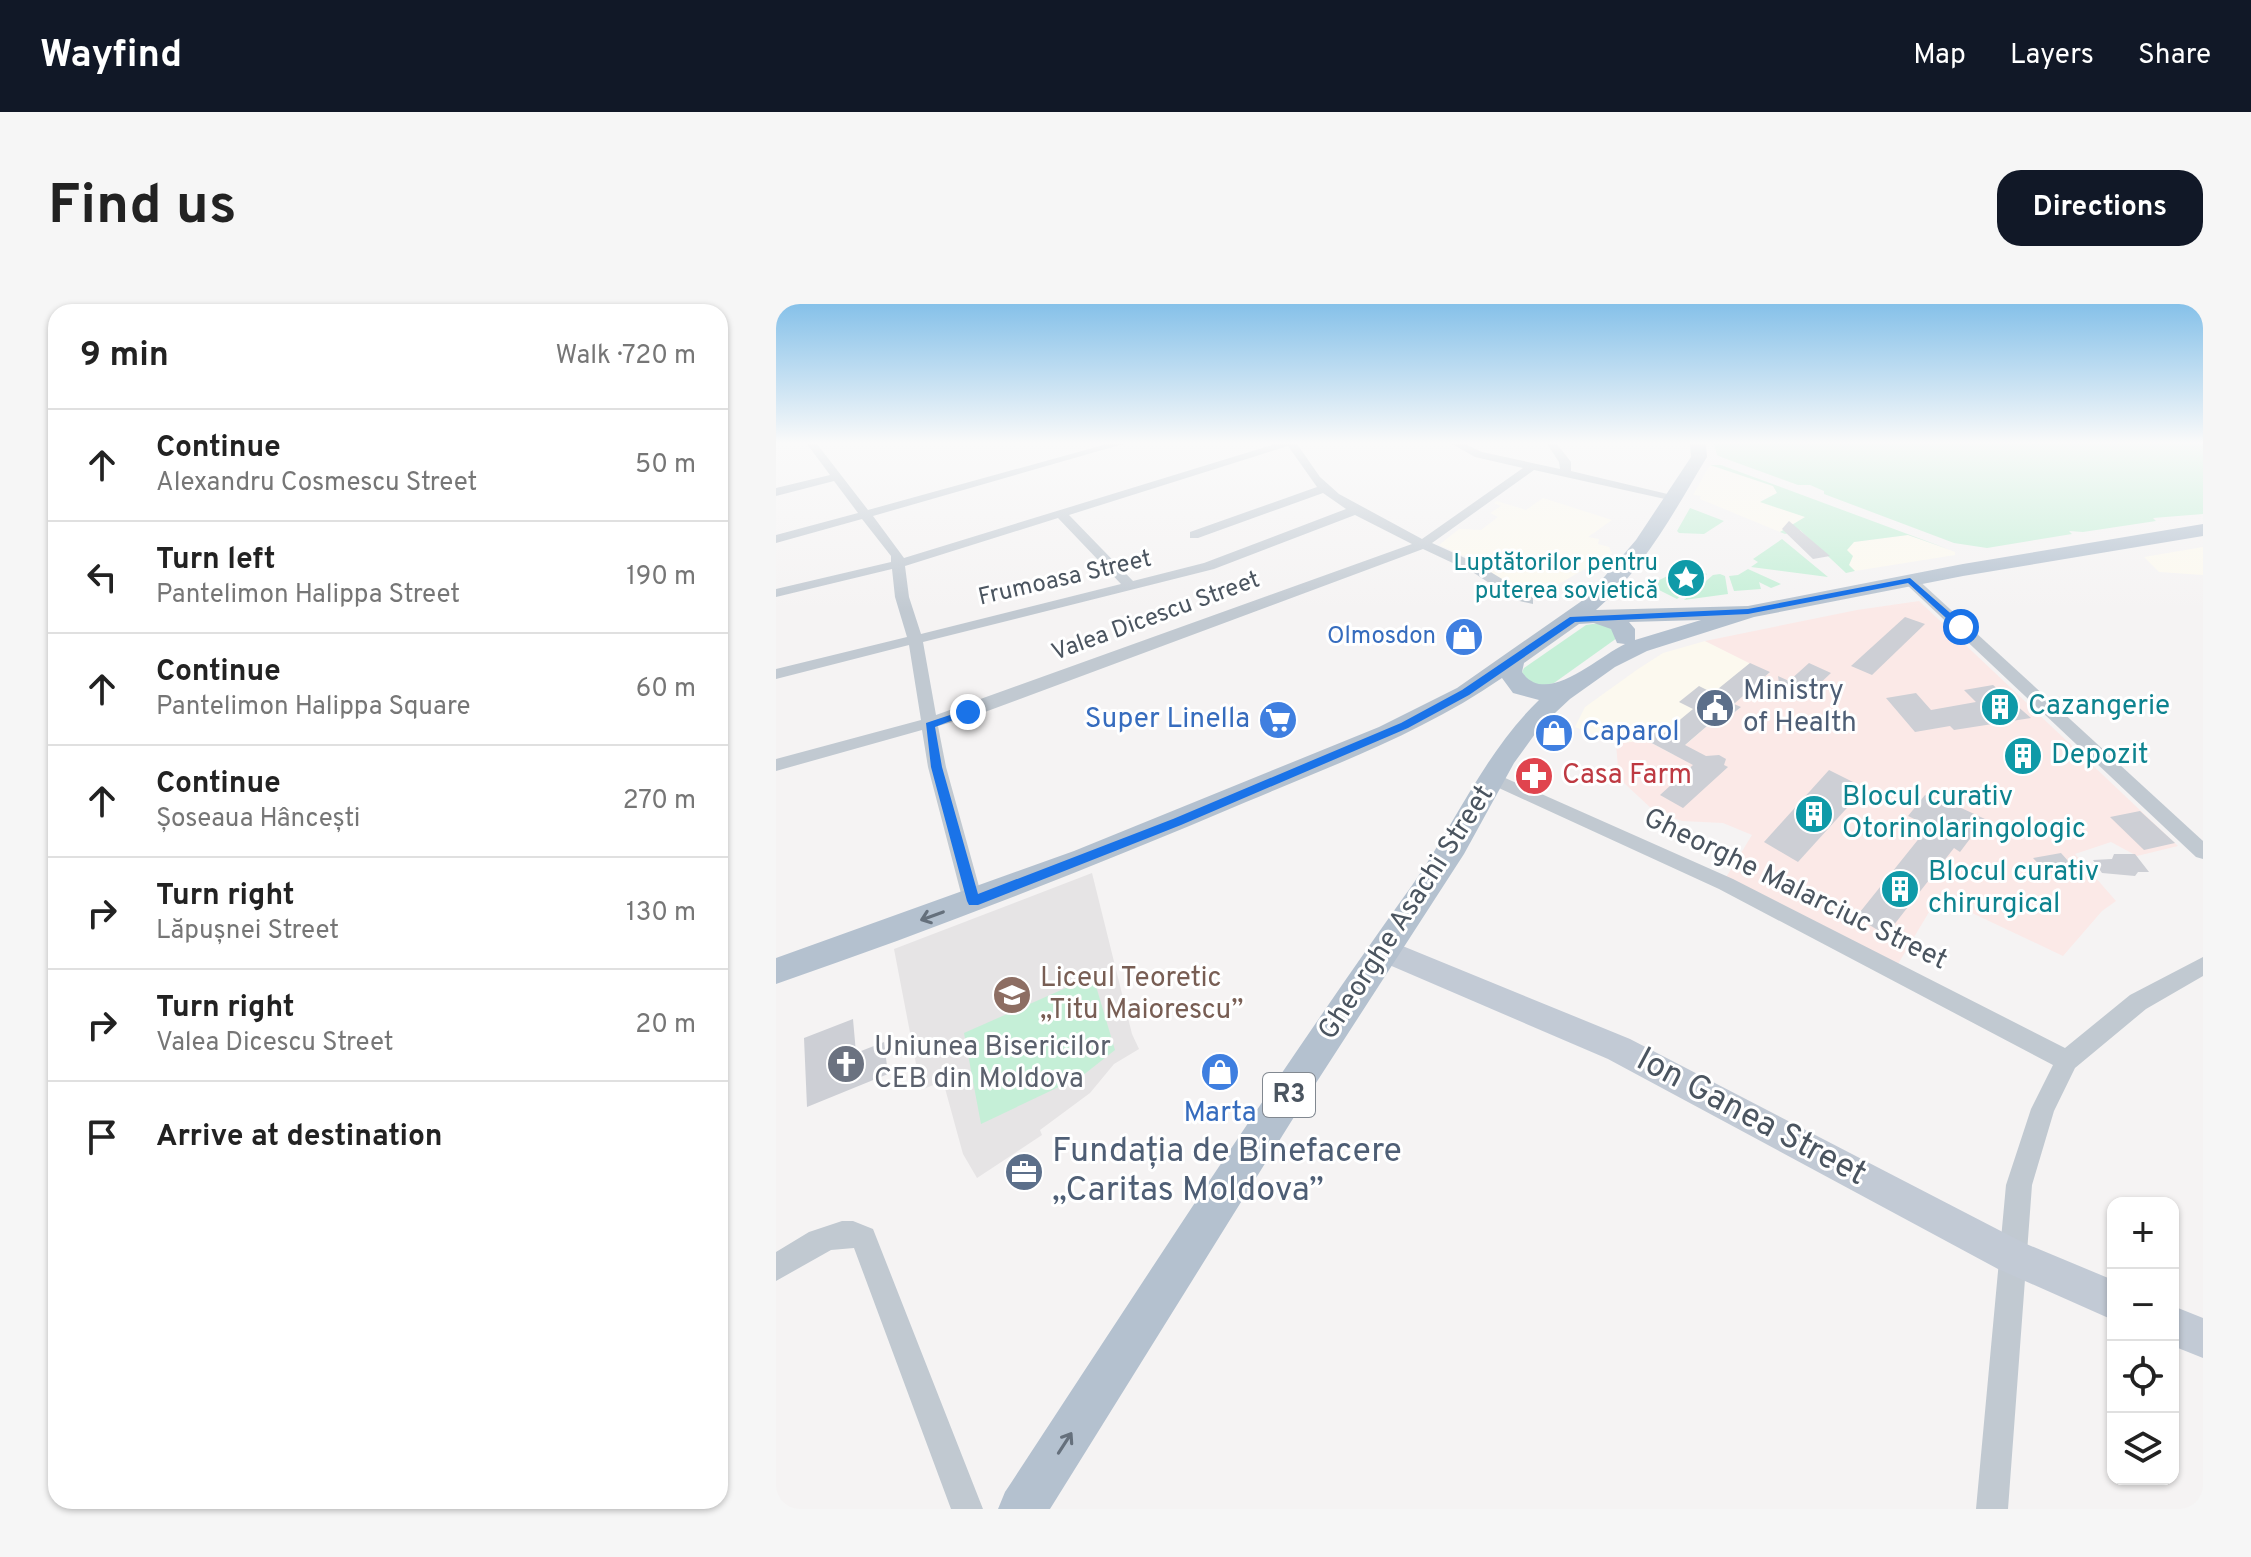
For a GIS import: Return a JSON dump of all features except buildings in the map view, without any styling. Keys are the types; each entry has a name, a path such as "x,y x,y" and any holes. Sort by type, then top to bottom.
{"main road":[{"path":"776,971 973,901 1177,822 1396,730 1465,693 1514,658 1583,618 1638,552 1672,500"},
{"name":"R3","path":"1567,690 1620,648 1730,620 1748,612 1910,580 2203,530"},
{"path":"1620,648 1631,628 1638,552"},
{"name":"R3","path":"1583,618 1632,601 1748,612"},
{"path":"1583,618 1618,623 1624,629 1620,648"},
{"path":"1514,658 1510,672 1521,688 1539,693 1567,690"},
{"name":"Gheorghe Asachi Street","path":"1022,1509 1383,950 1456,845 1532,720 1567,690"}],"street":[{"path":"855,500 897,556 902,597 915,639 937,767 973,901"},
{"path":"776,539 916,500"},
{"path":"776,593 898,564 1102,500"},
{"path":"1194,535 1291,500"},
{"path":"1344,500 1474,568 1503,590 1528,601"},
{"name":"Valea Dicescu Street","path":"776,765 929,725 1423,544 1484,500"},
{"name":"Frumoasa Street","path":"776,674 1209,566 1358,509"},
{"path":"1060,513 1131,586"},
{"path":"1910,580 2203,852"},
{"name":"Gheorghe Malarciuc Street","path":"1494,779 1726,884 2067,1061"},
{"name":"Ion Ganea Street","path":"1383,950 1646,1061 2011,1256 2107,1297"},
{"path":"1992,1509 2019,1185 2043,1109 2067,1061 2138,1002 2203,966"},
{"path":"776,1267 835,1234 854,1232 864,1238 967,1509"},
{"path":"2179,1328 2203,1338"}],"shaded area":[{"path":"1540,500 1550,500 1612,520 1588,537 1599,539 1598,544 1609,547 1612,553 1535,598 1487,574 1492,572 1484,565 1439,545 1459,529 1481,530 1498,517 1490,513 1501,506 1494,503 1497,501 1526,510"},
{"path":"1703,500 1763,500 1806,517 1780,532"},
{"path":"1908,535 1955,552 1955,555 1855,571 1848,564 1847,550 1854,542"},
{"path":"2203,547 2203,575 2159,572 2144,557"},
{"path":"1919,601 2178,846 2137,856 2111,842 2075,854 2116,901 2102,911 2063,956 1938,897 1898,964 1725,879 1752,835 1723,823 1682,821 1654,811 1624,783 1618,767 1616,744 1646,740 1674,755 1714,720 1721,723 1740,708 1734,704 1769,673 1705,641 1857,610"},
{"path":"1705,641 1770,672 1735,704 1741,707 1674,755 1646,740 1616,744 1575,727 1585,707 1638,669 1663,653"},
{"name":"Liceul Teoretic „Titu Maiorescu”","path":"1092,873 1132,1034 1139,1049 1114,1064 1090,1093 1040,1130 1042,1135 977,1178 963,1154 943,1081 921,1090 894,949"}],"green space":[{"path":"1816,500 1948,549 1908,535 1854,542 1847,550 1853,556 1849,565 1855,571 1846,573 1800,530 1785,534 1780,532 1805,517 1760,502"},
{"path":"1841,500 2203,500 2203,514 2153,518 2156,521 2083,532 2069,531 2072,534 1987,548 1954,543"},
{"path":"1690,508 1724,521 1704,534 1679,533 1677,531"},
{"path":"1782,539 1828,577 1751,567 1758,562 1753,559"},
{"path":"1688,566 1707,574 1677,599 1649,585"},
{"path":"1748,569 1781,584 1771,588 1759,582 1761,589 1734,591 1729,576"},
{"path":"1713,575 1725,576 1728,594 1684,600"},
{"path":"1599,623 1614,627 1617,638 1554,683 1541,686 1529,683 1522,672 1524,668 1586,625"},
{"path":"1093,976 1115,1050 1082,1076 981,1124 964,1033"}],"place":[{"name":"Luptătorilor pentru puterea sovietică","path":"1686,578"},
{"name":"Olmosdon","path":"1464,637"},
{"name":"Cazangerie","path":"2000,707"},
{"name":"Ministry of Health","path":"1715,708"},
{"name":"Super Linella","path":"1278,720"},
{"name":"Caparol","path":"1554,733"},
{"name":"Depozit","path":"2023,756"},
{"name":"Casa Farm","path":"1534,776"},
{"name":"Blocul curativ Otorinolaringologic","path":"1814,814"},
{"name":"Blocul curativ chirurgical","path":"1900,889"},
{"name":"Liceul Teoretic „Titu Maiorescu”","path":"1012,995"},
{"name":"Uniunea Bisericilor CEB din Moldova","path":"846,1064"},
{"name":"Marta","path":"1220,1072"},
{"name":"Fundația de Binefacere „Caritas Moldova”","path":"1024,1172"}],"route":[{"path":"968,712 929,725 937,767 973,901 1177,822 1404,726 1465,693 1573,619 1748,612 1910,580 1961,627"}]}
